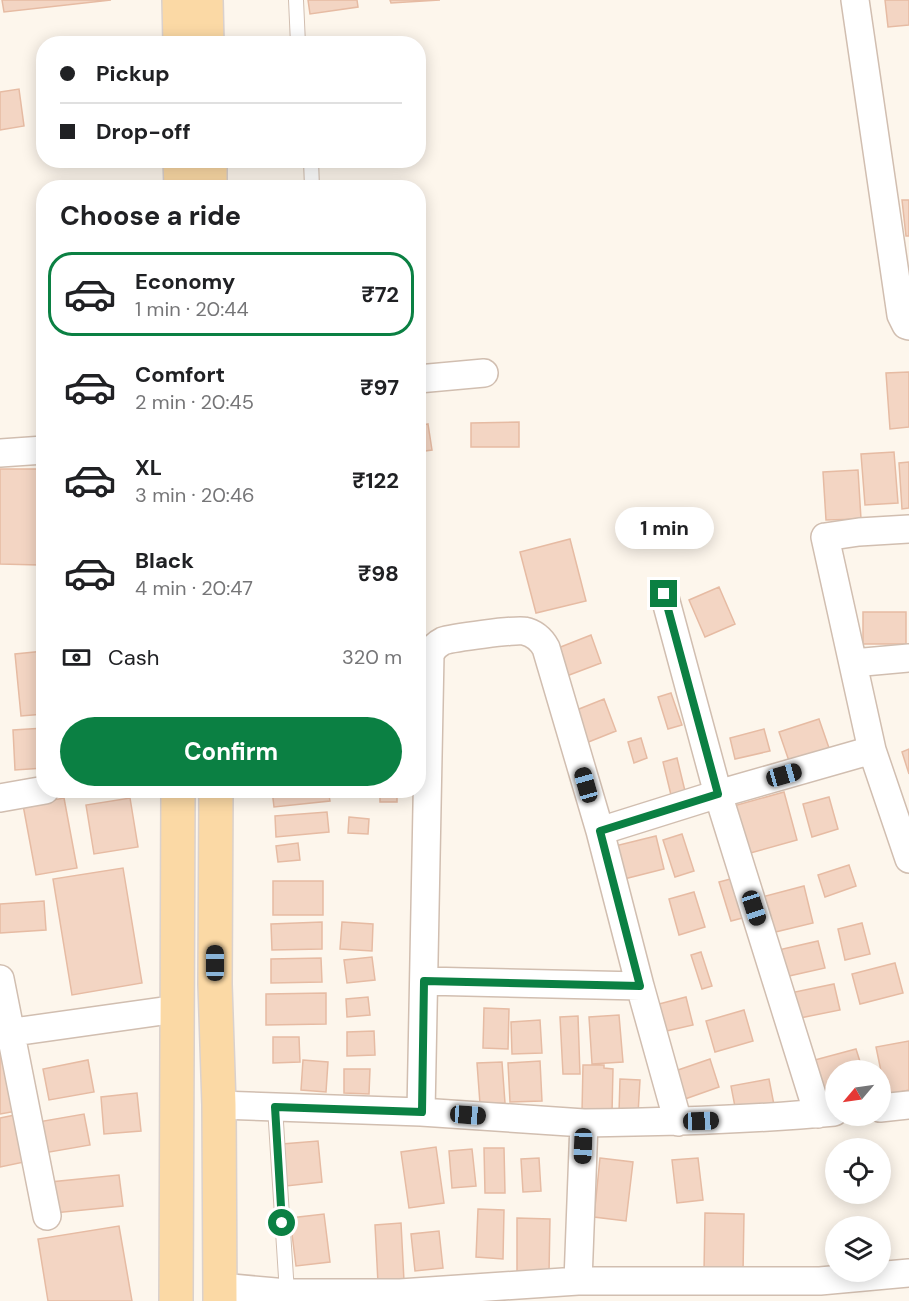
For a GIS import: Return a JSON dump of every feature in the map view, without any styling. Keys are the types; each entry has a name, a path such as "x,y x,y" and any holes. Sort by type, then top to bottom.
{"main road":[{"path":"179,0 180,36"},
{"path":"206,0 207,36"},
{"path":"176,1301 178,798"},
{"path":"216,798 215,984 219,1105 220,1294"}],"street":[{"path":"855,0 901,315 906,325 909,326"},
{"path":"426,378 484,373"},
{"path":"0,453 36,451"},
{"path":"909,529 825,537 872,750 909,859"},
{"path":"664,594 718,794 825,1107"},
{"path":"426,713 430,654 432,649 445,640 521,630 534,634 546,648 600,831 678,1122"},
{"path":"853,663 909,658"},
{"path":"600,831 872,750"},
{"path":"0,798 36,792"},
{"path":"422,1112 424,798"},
{"path":"0,979 5,1033 47,1216"},
{"path":"424,981 640,986"},
{"path":"5,1033 177,1009"},
{"path":"219,1105 422,1112 584,1123 678,1122 825,1113"},
{"path":"891,1107 909,1105"},
{"path":"578,1281 584,1123"},
{"path":"220,1294 400,1293 578,1281 820,1281 909,1273"}],"lane":[{"path":"296,0 298,36"},
{"path":"275,1107 286,1293"}],"building":[{"path":"2,0 111,0 4,12"},
{"path":"308,0 357,0 358,7 310,14"},
{"path":"390,0 440,0 391,3"},
{"path":"885,0 909,0 909,25 888,27"},
{"path":"19,89 24,126 0,130 0,92"},
{"path":"902,200 909,200 909,236 906,236"},
{"path":"909,372 909,427 890,429 886,373"},
{"path":"519,422 519,447 471,447 471,423"},
{"path":"426,424 428,424 432,450 426,451"},
{"path":"894,452 898,503 865,505 861,454"},
{"path":"909,462 909,508 902,509 899,463"},
{"path":"0,469 36,469 36,565 0,564"},
{"path":"858,470 861,519 826,520 823,472"},
{"path":"570,539 586,601 536,613 520,552"},
{"path":"719,587 735,624 705,637 689,600"},
{"path":"863,612 906,612 906,644 863,644"},
{"path":"591,635 601,663 564,677 553,650"},
{"path":"36,652 36,715 21,716 15,654"},
{"path":"671,693 682,725 668,729 658,697"},
{"path":"604,699 616,731 586,743 574,711"},
{"path":"819,719 829,748 789,761 779,732"},
{"path":"36,729 36,769 15,770 13,730"},
{"path":"764,729 770,751 735,759 730,738"},
{"path":"641,738 647,758 634,763 628,742"},
{"path":"909,749 909,774 902,752"},
{"path":"677,758 685,791 671,795 663,762"},
{"path":"784,792 797,840 743,855 730,807"},
{"path":"829,797 838,829 812,837 803,804"},
{"path":"64,798 77,868 36,875 23,805"},
{"path":"130,798 138,847 94,854 86,805"},
{"path":"273,798 329,798 330,801 274,807"},
{"path":"380,798 397,798 397,802 380,802"},
{"path":"327,812 329,832 276,837 275,816"},
{"path":"349,817 369,819 368,834 348,833"},
{"path":"682,834 694,871 675,877 663,840"},
{"path":"656,836 664,869 624,879 615,846"},
{"path":"298,843 300,860 278,862 276,846"},
{"path":"849,865 856,886 825,897 818,875"},
{"path":"123,868 142,983 72,995 53,879"},
{"path":"738,877 750,916 731,921 719,882"},
{"path":"273,881 323,881 323,915 273,915"},
{"path":"804,886 813,923 767,934 758,898"},
{"path":"694,892 705,927 679,935 669,899"},
{"path":"44,901 46,930 0,933 0,904"},
{"path":"322,922 322,949 272,950 271,924"},
{"path":"342,922 373,924 372,951 340,949"},
{"path":"862,923 870,954 845,960 838,929"},
{"path":"818,941 825,968 780,978 774,951"},
{"path":"701,952 712,986 702,989 691,955"},
{"path":"372,957 375,980 347,983 344,960"},
{"path":"321,958 322,982 271,983 271,959"},
{"path":"895,963 903,993 860,1004 852,974"},
{"path":"834,984 840,1010 795,1019 790,993"},
{"path":"326,993 326,1024 266,1025 266,994"},
{"path":"368,997 370,1015 347,1017 346,999"},
{"path":"686,997 693,1025 662,1032 655,1005"},
{"path":"484,1008 509,1009 508,1049 483,1048"},
{"path":"744,1010 753,1041 715,1052 706,1021"},
{"path":"619,1015 623,1062 592,1064 589,1017"},
{"path":"578,1016 580,1074 563,1074 560,1017"},
{"path":"540,1020 542,1053 512,1054 511,1022"},
{"path":"374,1031 375,1055 347,1056 347,1032"},
{"path":"273,1037 299,1037 300,1062 273,1063"},
{"path":"909,1041 909,1090 891,1094 891,1060 879,1060 876,1047"},
{"path":"0,1046 17,1111 0,1114"},
{"path":"856,1049 860,1060 825,1060 825,1092 820,1093 811,1061"},
{"path":"710,1059 719,1087 685,1099 675,1071"},
{"path":"88,1060 94,1092 49,1100 43,1069"},
{"path":"303,1060 328,1062 326,1092 301,1090"},
{"path":"540,1061 542,1101 510,1102 508,1063"},
{"path":"502,1062 505,1103 480,1104 477,1063"},
{"path":"583,1065 604,1065 604,1068 613,1069 612,1113 582,1112"},
{"path":"344,1069 370,1069 369,1094 344,1093"},
{"path":"620,1079 640,1080 638,1114 619,1113"},
{"path":"769,1079 774,1105 736,1112 731,1086"},
{"path":"137,1093 141,1131 104,1134 101,1097"},
{"path":"20,1114 29,1161 0,1167 0,1118"},
{"path":"84,1114 90,1145 44,1153 38,1122"},
{"path":"318,1141 322,1182 286,1186 282,1144"},
{"path":"436,1147 444,1203 409,1208 401,1152"},
{"path":"484,1148 504,1148 505,1193 485,1193"},
{"path":"472,1149 476,1186 452,1188 449,1151"},
{"path":"539,1158 541,1191 523,1192 521,1159"},
{"path":"600,1158 633,1162 626,1221 594,1217"},
{"path":"698,1158 703,1200 677,1203 672,1160"},
{"path":"119,1175 123,1206 54,1213 50,1182"},
{"path":"478,1209 504,1210 503,1259 476,1257"},
{"path":"705,1213 744,1214 743,1273 704,1272"},
{"path":"324,1214 330,1262 296,1266 290,1218"},
{"path":"517,1218 550,1219 549,1273 517,1272"},
{"path":"401,1223 404,1281 378,1283 375,1225"},
{"path":"119,1226 132,1301 48,1301 38,1239"},
{"path":"439,1231 443,1268 415,1271 411,1234"}],"route":[{"path":"282,1223 275,1107 422,1112 424,981 640,986 600,831 718,794 664,594"}]}
